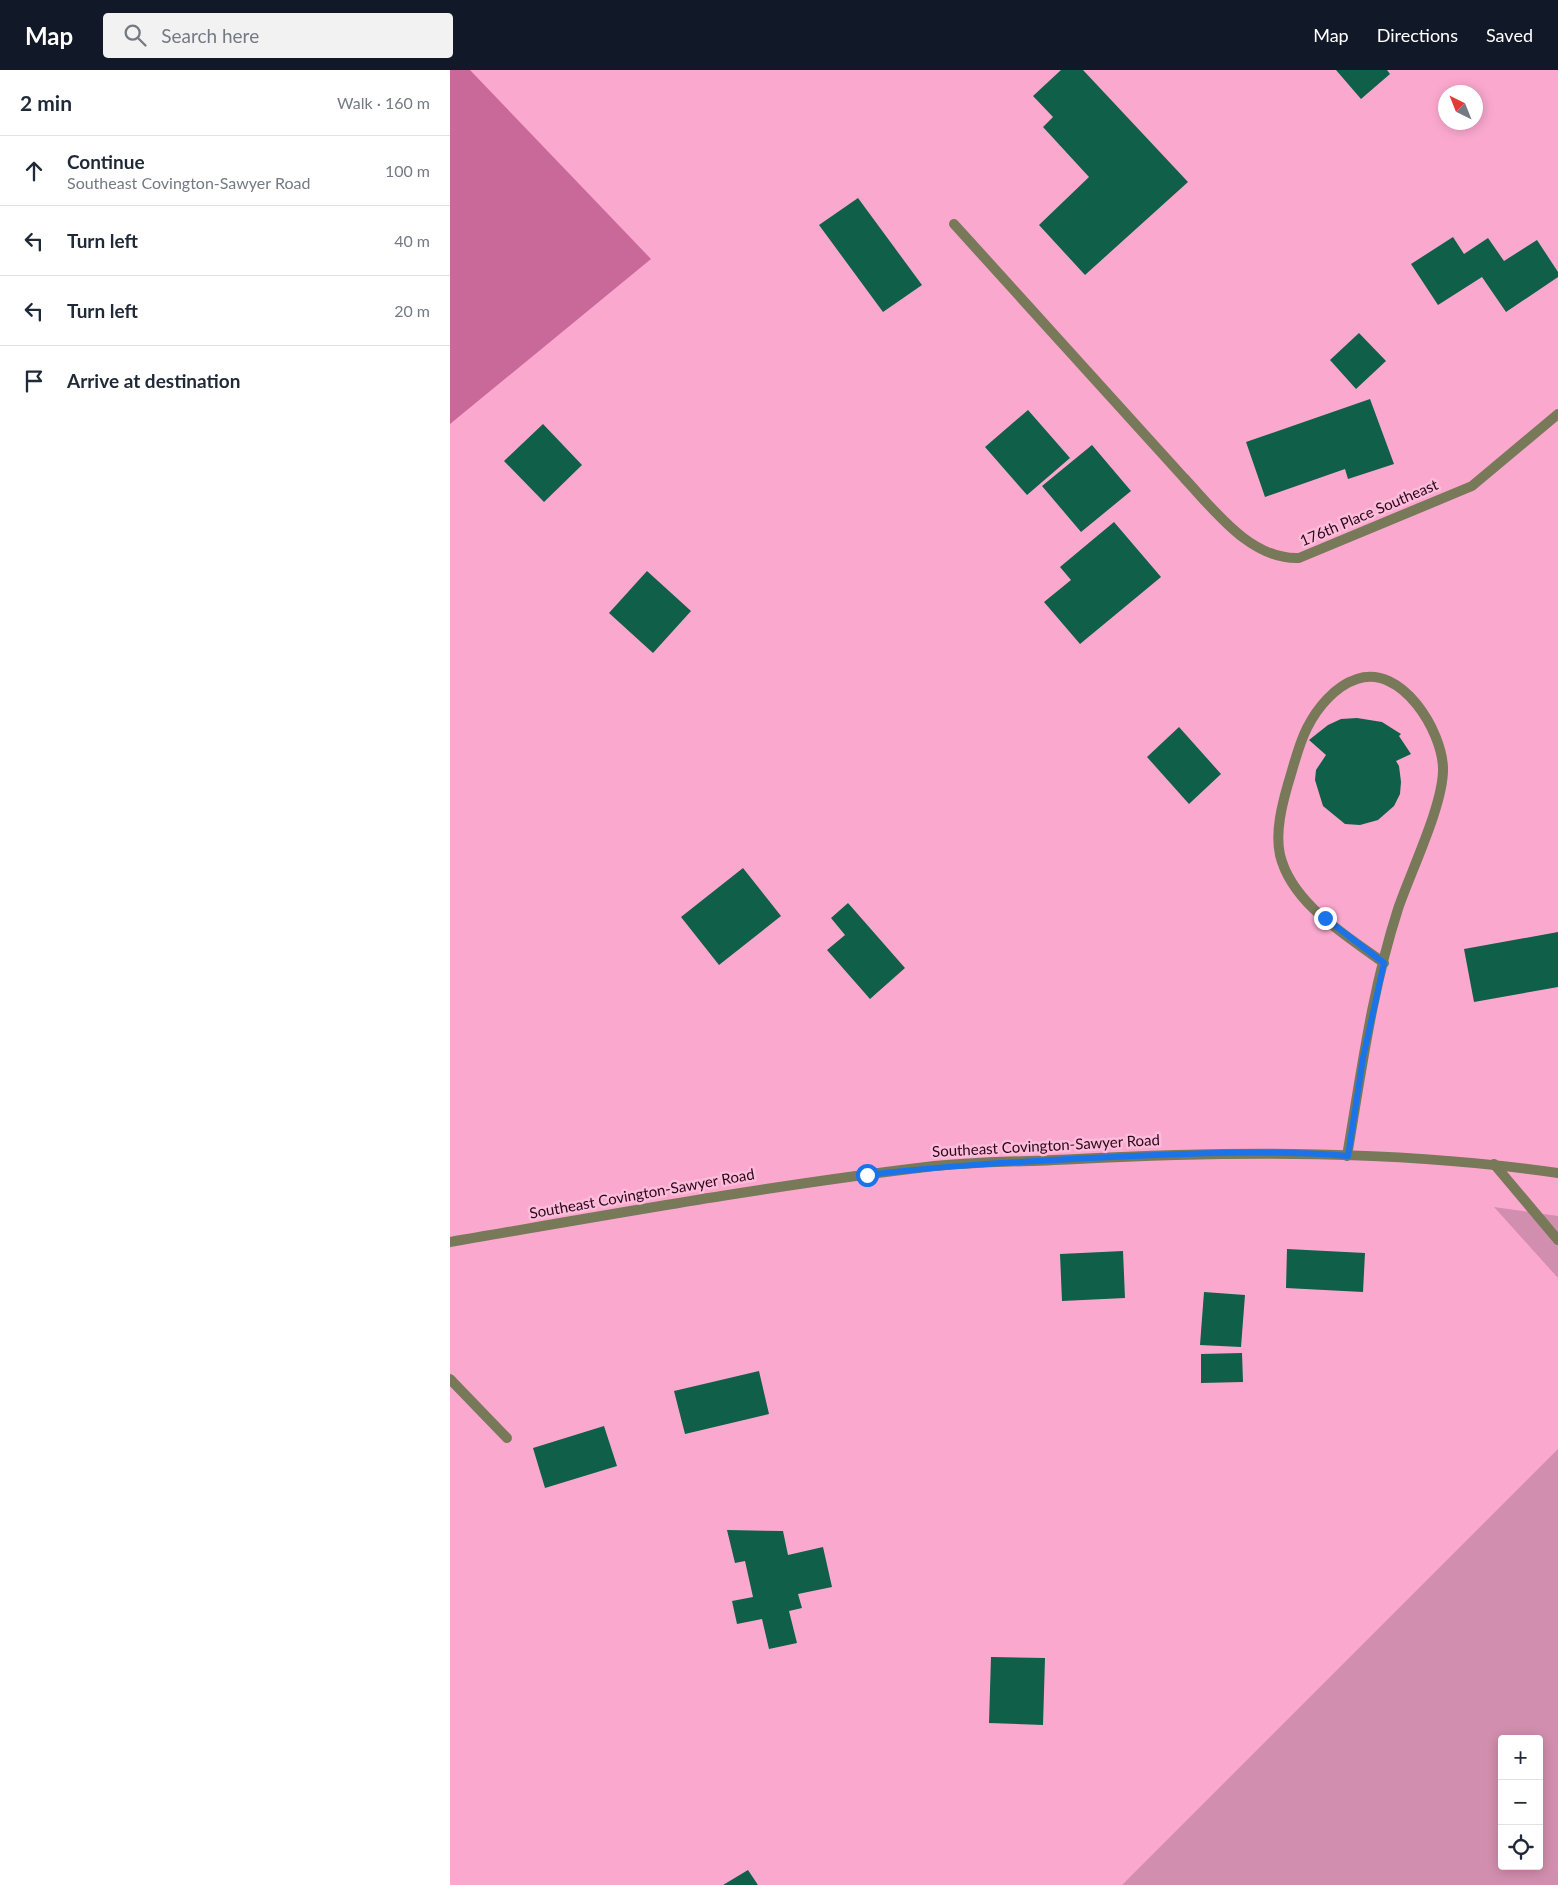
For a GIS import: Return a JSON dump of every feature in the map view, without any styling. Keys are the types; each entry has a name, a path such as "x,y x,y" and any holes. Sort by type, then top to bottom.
{"street":[{"name":"176th Place Southeast","path":"954,224 1214,510 1259,549 1285,559 1299,558 1315,552 1472,486 1558,414"},
{"path":"1348,1156 1363,1058 1384,963 1398,909 1439,798 1443,769 1435,731 1413,700 1401,689 1383,680 1370,677 1358,679 1344,686 1328,698 1314,715 1304,734 1285,795 1278,840 1280,855 1288,875 1315,910 1384,963"},
{"name":"Southeast Covington-Sawyer Road","path":"450,1242 793,1184 930,1167 1150,1155 1310,1153 1494,1164 1558,1173"},
{"path":"1494,1164 1558,1240"},
{"path":"450,1379 507,1438"}],"shaded area":[{"path":"450,70 470,70 651,259 450,424"},
{"path":"1494,1207 1558,1216 1558,1278"},
{"path":"1558,1449 1558,1885 1122,1885"}],"building":[{"path":"1061,70 1083,70 1188,182 1085,275 1039,225 1089,177 1043,127 1053,117 1033,96"},
{"path":"1336,70 1387,70 1390,74 1361,99"},
{"path":"858,198 922,285 883,312 819,225"},
{"path":"1453,237 1464,254 1488,238 1504,261 1537,240 1558,272 1558,277 1506,312 1482,277 1438,305 1411,264"},
{"path":"1359,333 1386,361 1356,389 1330,360"},
{"path":"1370,399 1394,464 1348,479 1345,469 1265,497 1246,442"},
{"path":"1028,410 1070,458 1027,495 985,447"},
{"path":"543,424 582,465 544,502 504,461"},
{"path":"1092,445 1131,491 1081,532 1042,486"},
{"path":"1114,522 1161,577 1080,644 1044,602 1071,580 1060,567"},
{"path":"647,571 691,611 653,653 609,613"},
{"path":"1357,718 1382,722 1401,734 1399,736 1411,754 1396,761 1399,766 1401,782 1400,794 1394,806 1378,820 1360,825 1345,824 1323,806 1315,780 1316,770 1326,755 1309,740 1328,725 1341,719"},
{"path":"1179,727 1221,774 1189,804 1147,757"},
{"path":"743,868 781,916 719,965 681,917"},
{"path":"848,903 905,968 870,999 827,950 845,935 831,918"},
{"path":"1558,932 1558,987 1474,1002 1464,949"},
{"path":"1287,1249 1365,1253 1363,1292 1286,1288"},
{"path":"1123,1251 1125,1298 1062,1301 1060,1254"},
{"path":"1204,1292 1245,1295 1241,1347 1200,1345"},
{"path":"1242,1353 1243,1382 1201,1383 1201,1354"},
{"path":"759,1371 769,1414 685,1434 674,1391"},
{"path":"604,1426 617,1466 545,1488 533,1448"},
{"path":"727,1530 783,1531 788,1555 823,1547 832,1587 798,1594 802,1608 789,1611 797,1643 769,1649 762,1619 737,1624 732,1601 753,1597 745,1561 735,1563"},
{"path":"991,1657 1045,1658 1043,1725 989,1723"},
{"path":"748,1870 758,1885 723,1885"}],"route":[{"path":"867,1175 930,1167 1150,1155 1310,1153 1348,1156 1363,1058 1384,963 1325,918"}]}
